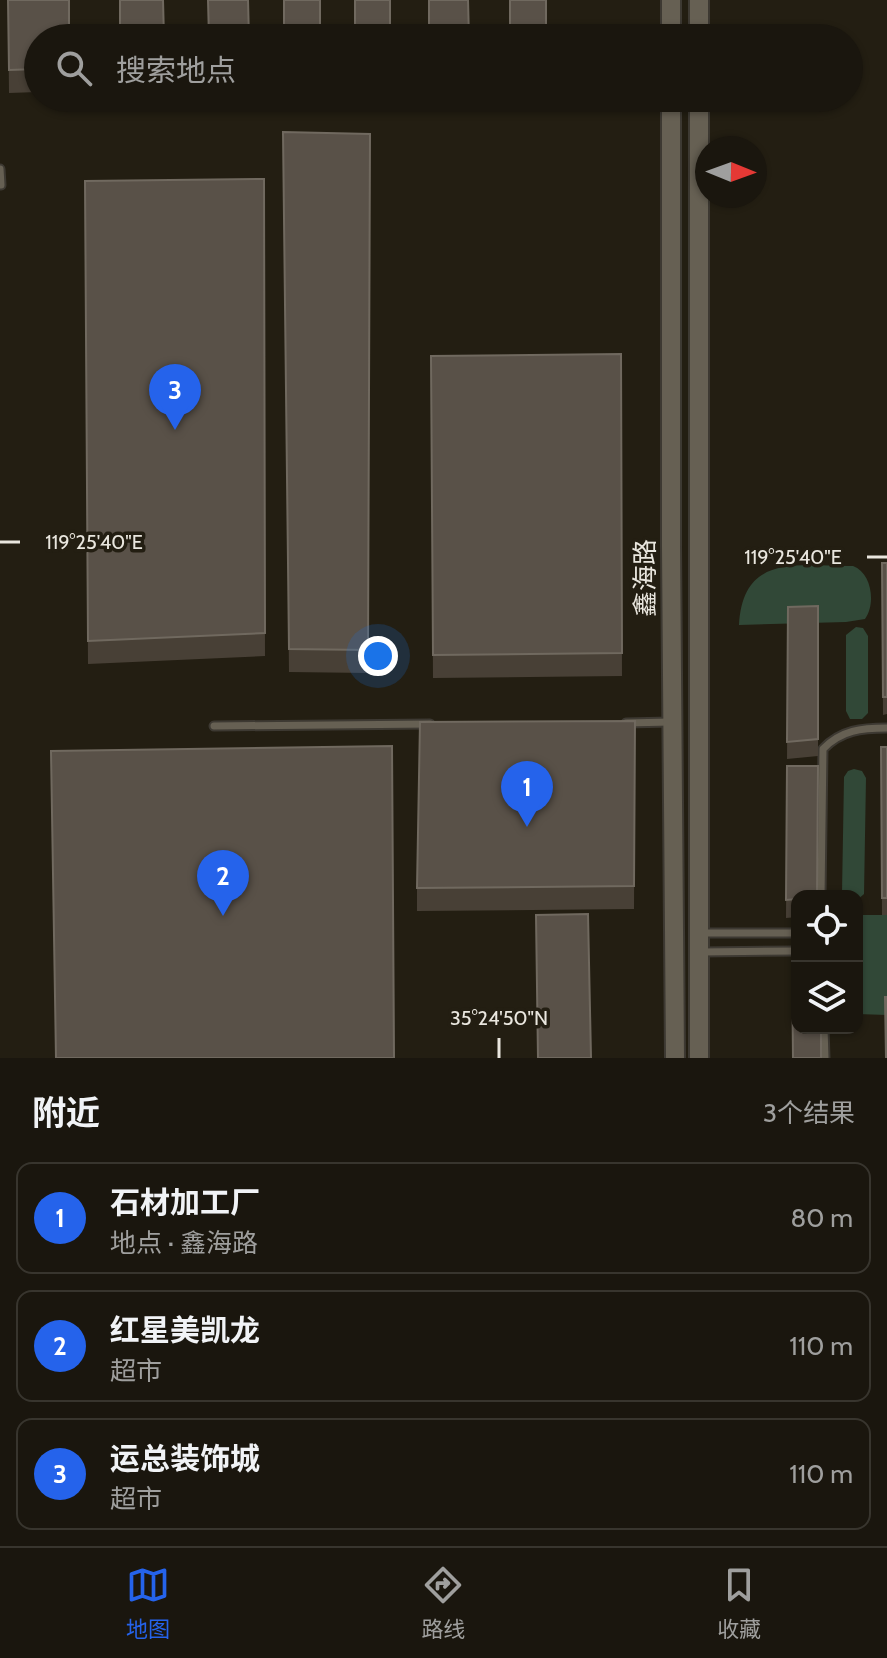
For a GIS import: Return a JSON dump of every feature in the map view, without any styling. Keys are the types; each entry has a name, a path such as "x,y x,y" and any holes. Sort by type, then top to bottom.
{"street":[{"path":"671,0 671,24"},
{"path":"699,0 699,24"},
{"name":"鑫海路","path":"671,112 675,1058"},
{"name":"鑫海路","path":"699,112 699,1058"}],"lane":[{"path":"0,169 1,185"},
{"path":"609,723 672,722"},
{"path":"214,726 435,724"},
{"path":"821,890 823,749 832,739 859,728 887,728"},
{"path":"699,942 791,934"},
{"path":"699,942 791,950"},
{"path":"824,1034 825,1058"}],"green space":[{"path":"794,566 853,566 864,575 870,590 870,605 865,619 739,625 743,602 751,585 763,575 777,568"},
{"path":"856,627 863,628 868,636 868,713 862,719 850,719 846,711 846,635"},
{"path":"848,771 862,771 866,778 863,895 863,890 842,890 844,777"},
{"path":"863,915 887,915 887,1015 863,1014"}],"building":[{"path":"8,0 69,0 69,24 24,24 24,69 9,70"},
{"path":"120,0 163,0 164,24 120,24"},
{"path":"208,0 248,0 249,24 209,24"},
{"path":"284,0 320,0 320,24 284,24"},
{"path":"355,0 390,0 390,24 355,24"},
{"path":"429,0 468,0 469,24 429,24"},
{"path":"510,0 546,0 546,24 510,24"},
{"path":"283,132 370,134 368,650 289,649"},
{"path":"264,179 265,633 88,641 85,181"},
{"path":"621,354 622,653 433,655 431,356"},
{"path":"882,563 887,563 887,697 883,697"},
{"path":"818,606 818,739 787,742 788,607"},
{"path":"635,721 634,886 417,888 420,722"},
{"path":"392,746 394,1058 56,1058 51,751"},
{"path":"881,747 887,747 887,898 882,898"},
{"path":"787,766 818,766 817,890 791,890 791,900 786,900"},
{"path":"588,914 591,1058 538,1058 536,915"},
{"path":"887,997 887,1058 886,1058"},
{"path":"793,1034 821,1034 821,1058 793,1058"}],"place":[{"name":"运总装饰城","path":"175,430"},
{"name":"石材加工厂","path":"527,827"},
{"name":"红星美凯龙","path":"223,916"}]}
